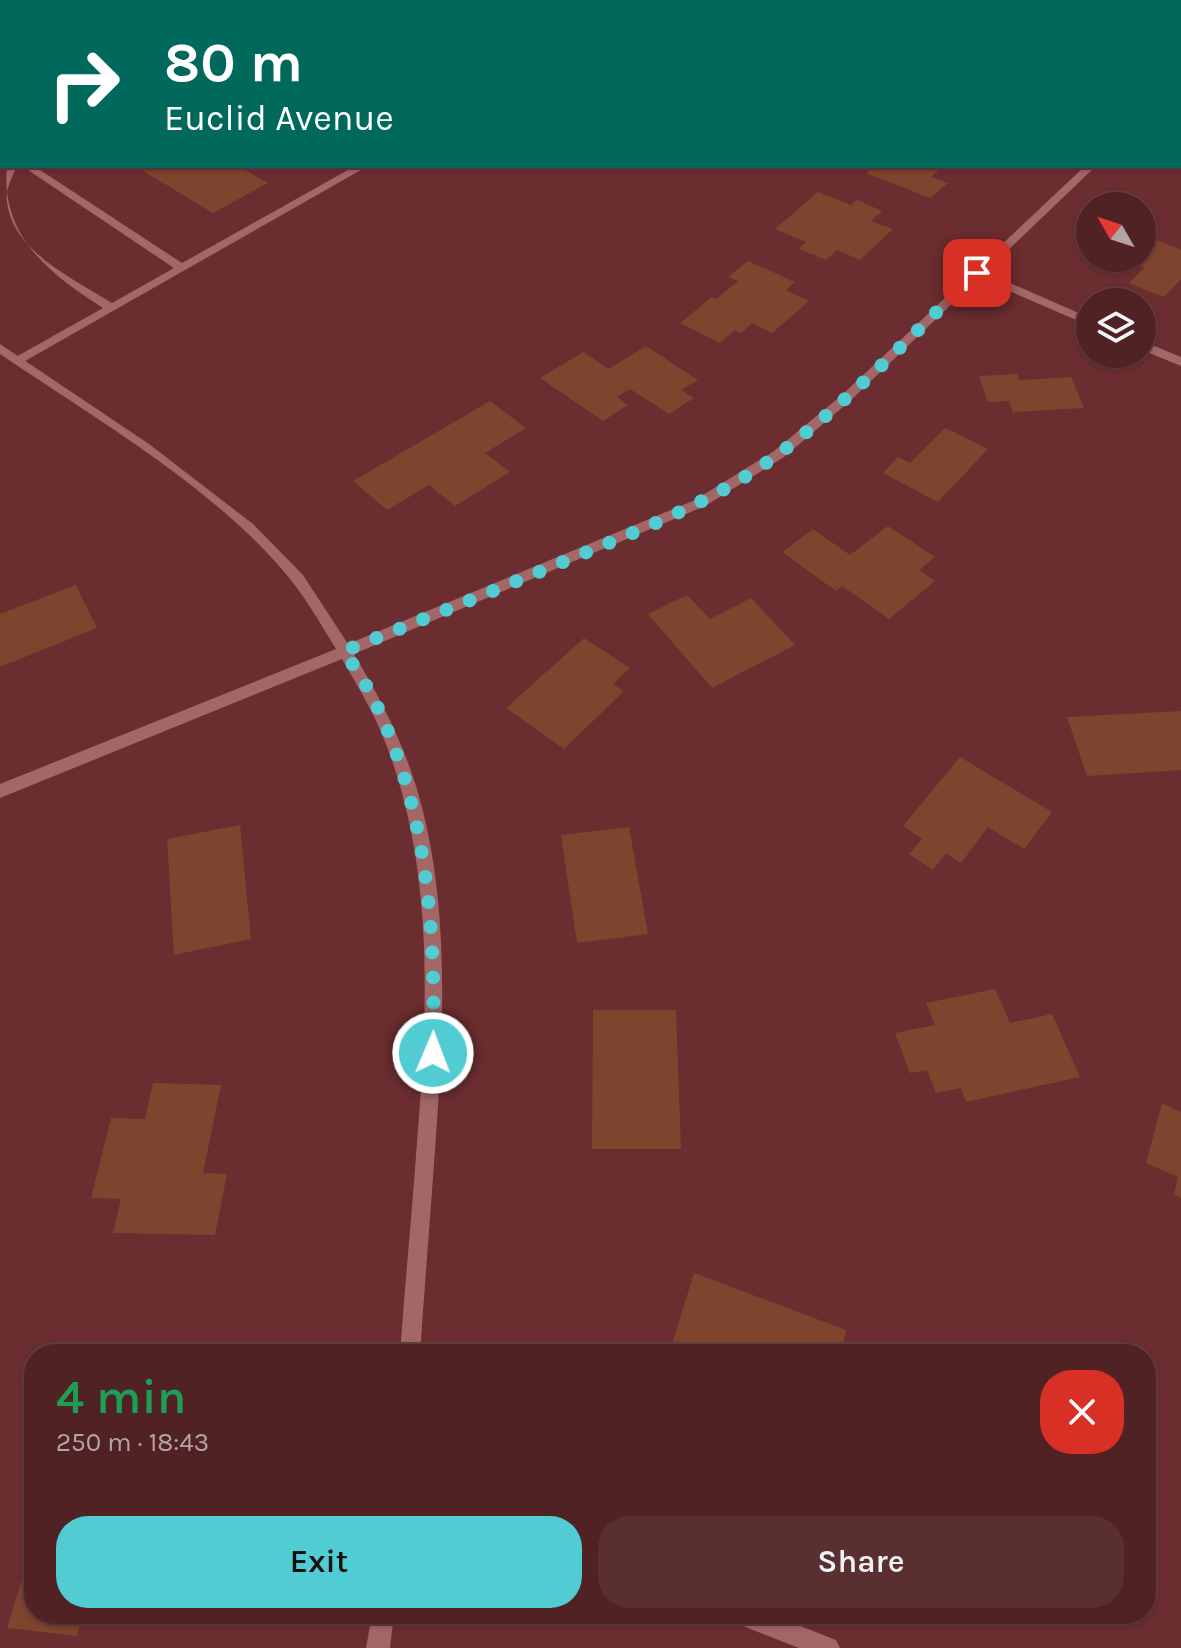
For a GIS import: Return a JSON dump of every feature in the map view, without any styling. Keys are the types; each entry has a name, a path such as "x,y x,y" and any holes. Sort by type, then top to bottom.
{"street":[{"path":"11,168 0,199 7,223 23,244 47,265 111,308"},
{"path":"30,168 182,268"},
{"path":"18,361 359,168"},
{"path":"0,791 700,503 779,454 846,398 1089,168"},
{"path":"977,273 1076,316"},
{"path":"0,348 192,483 251,529 308,591 375,701 392,741 422,854 431,908 435,974 433,1053 411,1344"},
{"path":"1156,351 1181,362"},
{"path":"378,1648 382,1624"},
{"path":"767,1624 828,1648"}],"building":[{"path":"138,168 242,168 268,183 213,213"},
{"path":"872,168 941,168 931,177 948,183 930,198 866,173"},
{"path":"818,192 851,205 857,200 882,211 871,221 893,229 860,260 837,250 826,260 799,249 806,242 775,229"},
{"path":"1156,240 1181,250 1181,279 1164,297 1156,294 1156,288 1142,288 1129,283 1140,272 1156,272"},
{"path":"748,261 795,282 786,290 809,301 772,333 752,323 741,333 735,330 720,343 680,323 738,281 728,277"},
{"path":"646,346 698,380 681,390 694,398 669,414 630,389 617,397 628,405 603,421 540,378 583,352 609,369"},
{"path":"1017,374 1019,380 1071,377 1084,408 1013,412 1009,401 988,402 979,376"},
{"path":"490,401 526,428 485,453 510,472 455,506 429,485 387,510 353,481"},
{"path":"945,428 988,449 938,502 883,473 898,457 910,463"},
{"path":"888,526 935,557 919,570 935,581 889,619 842,586 836,591 782,552 813,529 850,555"},
{"path":"76,585 97,628 0,667 0,614"},
{"path":"687,595 710,619 751,598 795,645 712,688 648,614"},
{"path":"584,638 630,668 613,684 624,691 564,749 506,708"},
{"path":"1181,711 1181,770 1087,776 1067,717"},
{"path":"960,757 1052,812 1024,849 988,827 961,863 946,853 933,870 909,854 922,839 903,826"},
{"path":"240,825 251,939 174,955 167,839"},
{"path":"629,827 648,934 577,943 561,835"},
{"path":"995,989 1010,1023 1052,1014 1080,1077 966,1102 961,1088 936,1093 927,1070 910,1073 895,1033 935,1025 926,1003"},
{"path":"593,1010 676,1010 681,1149 592,1149"},
{"path":"153,1083 221,1085 203,1173 227,1174 215,1235 113,1233 121,1199 91,1198 111,1118 145,1119"},
{"path":"1162,1103 1181,1112 1181,1198 1174,1195 1178,1177 1146,1163"},
{"path":"694,1273 846,1330 843,1344 672,1344"},
{"path":"24,1573 24,1624 80,1624 77,1636 7,1628"}],"route":[{"path":"433,1053 435,974 431,908 422,854 392,741 375,701 344,651 621,538 700,503 734,483 779,454 846,398 977,273"}]}
